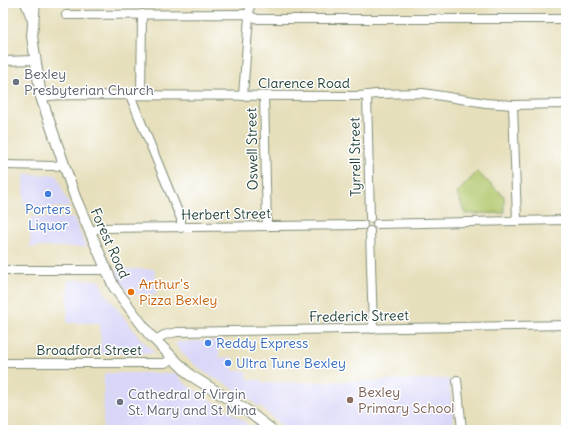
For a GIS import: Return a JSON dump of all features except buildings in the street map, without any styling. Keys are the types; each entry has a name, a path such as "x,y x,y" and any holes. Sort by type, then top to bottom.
{"main road":[{"name":"Forest Road","path":"35,3 33,23 34,60 41,97 63,163 90,232 117,292 155,340 194,379 246,410 272,430"}],"street":[{"path":"25,3 33,23"},
{"name":"Oswell Street","path":"243,96 250,3"},
{"path":"141,95 142,14"},
{"path":"66,15 142,14 250,16 258,19 566,19"},
{"path":"3,61 34,60"},
{"name":"Clarence Road","path":"41,97 132,95 367,95 423,93 469,102 513,105 566,104"},
{"path":"132,95 132,100 181,219 181,228"},
{"name":"Tyrrell Street","path":"367,95 370,218"},
{"name":"Oswell Street","path":"264,96 266,226"},
{"path":"513,105 517,220"},
{"path":"3,165 56,166 63,163"},
{"path":"370,231 366,230 363,226 365,220 370,218 377,224"},
{"path":"377,224 566,220"},
{"path":"370,231 375,229 377,224"},
{"name":"Herbert Street","path":"90,232 100,228 363,226"},
{"path":"370,231 373,329"},
{"path":"3,270 106,270"},
{"name":"Frederick Street","path":"155,340 164,335 177,332 566,325"},
{"name":"Broadford Street","path":"3,363 165,363 173,358"},
{"path":"457,380 462,430"}],"shaded area":[{"path":"24,174 57,175 70,208 24,206"},
{"path":"31,217 74,218 86,247 30,247"},
{"path":"115,269 155,269 156,294 130,295 121,282"},
{"path":"68,280 100,280 105,293 140,338 155,353 101,354 100,323 67,323"},
{"name":"Bexley Primary School","path":"219,340 219,358 233,357 233,371 247,371 248,380 262,380 262,383 449,379 454,430 286,430 260,406 259,407 243,394 204,372 190,361 175,345 178,342"},
{"path":"104,373 175,373 188,386 246,422 245,424 252,430 103,430"}],"green space":[{"path":"477,172 504,196 504,213 465,214 457,193"}],"place":[{"name":"Bexley Presbyterian Church","path":"16,82"},
{"name":"Porters Liquor","path":"48,194"},
{"name":"Arthur's Pizza Bexley","path":"131,292"},
{"name":"Reddy Express","path":"208,343"},
{"name":"Ultra Tune Bexley","path":"228,363"},
{"name":"Bexley Primary School","path":"350,400"},
{"name":"Cathedral of Virgin St. Mary and St Mina","path":"120,402"}]}
